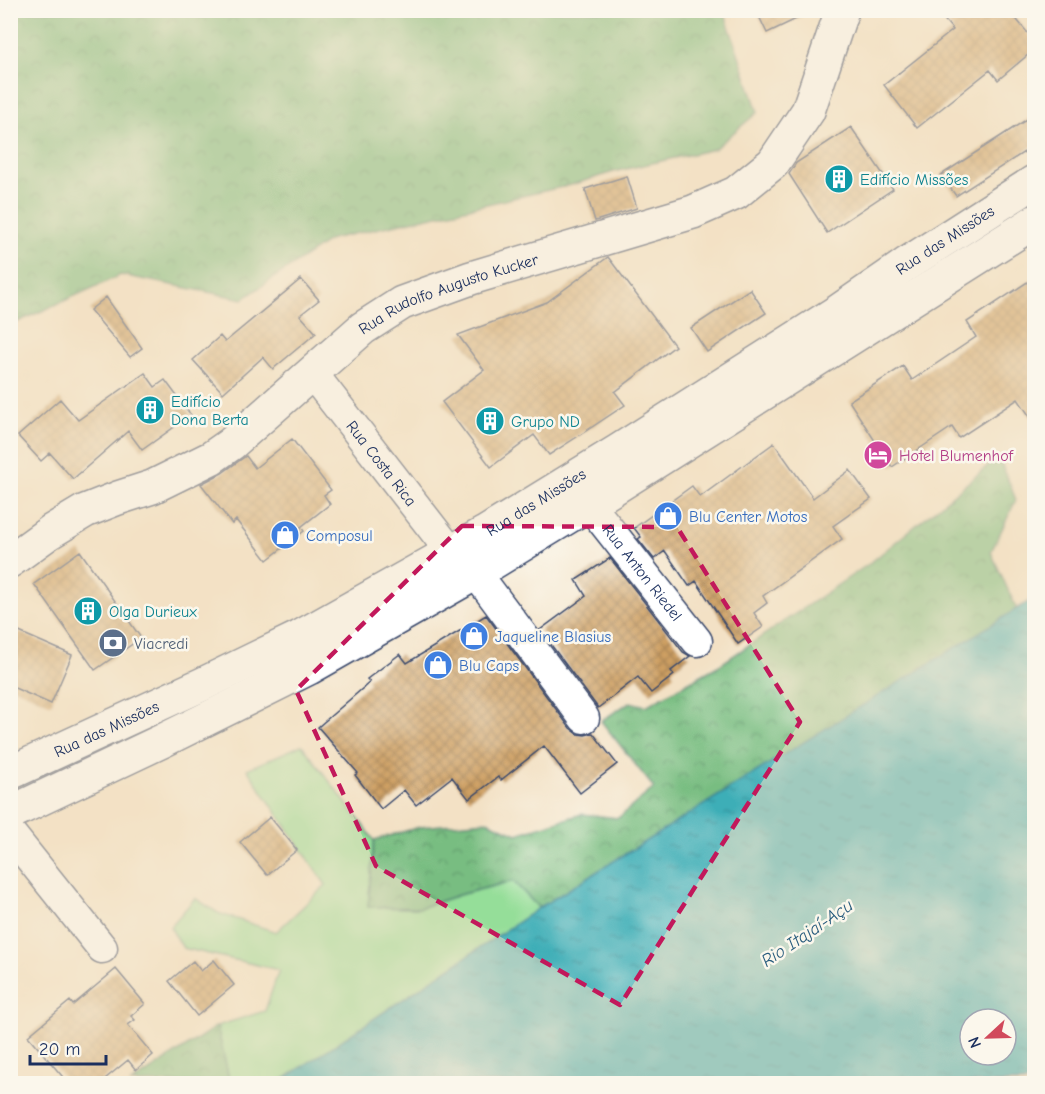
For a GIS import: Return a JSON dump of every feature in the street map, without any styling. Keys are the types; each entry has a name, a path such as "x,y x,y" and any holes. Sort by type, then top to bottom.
{"main road":[{"name":"Rua Rudolfo Augusto Kucker","path":"10,561 50,532 85,511 152,487 212,458 363,328 402,303 471,278 693,212 736,193 773,163 808,111 842,10"},
{"name":"Rua das Missões","path":"10,773 300,637 506,521 837,312 905,265 1035,182"},
{"name":"Rua das Missões","path":"10,813 309,668 476,573 590,504 1035,222"}],"street":[{"name":"Rua Costa Rica","path":"312,373 451,552"},
{"name":"Rua Anton Riedel","path":"590,504 697,641"},
{"path":"476,573 584,718"},
{"path":"10,833 102,948"}],"highlighted area":[{"path":"462,526 677,527 800,722 620,1005 376,866 296,690"}],"green space":[{"path":"10,11 724,11 758,112 714,149 617,171 571,185 331,239 243,299 121,275 11,325"},
{"path":"999,457 1016,500 991,552 1017,610 539,908 513,881 419,908 368,907 374,840 420,827 487,821 517,834 582,814 618,818 654,788 601,721 630,702 646,706 718,666 870,563"},
{"path":"302,745 374,840 368,907 419,908 513,881 539,908 278,1083 230,1083 217,1026 265,1011 279,970 183,948 170,927 195,898 218,913 276,932 326,885 247,769"},
{"path":"217,1026 230,1083 131,1083"}],"water":[{"name":"Rio Itajaí-Açu","path":"1034,598 1034,1083 278,1083 539,908"}],"building":[{"path":"756,10 815,10 767,33"},
{"path":"936,10 1009,10 1035,42 1035,49 998,80 990,70 917,128 884,85 953,30"},
{"path":"1035,114 1035,145 956,196 941,175"},
{"name":"Edifício Missões","path":"851,127 893,189 827,233 789,174 796,163"},
{"path":"627,176 637,208 595,221 585,189"},
{"path":"608,257 675,346 615,392 625,405 577,437 549,455 534,435 491,467 442,402 484,370 458,335 547,302"},
{"path":"1035,277 1035,424 1018,399 959,438 952,427 892,467 849,401 903,366 912,380 976,337 967,322"},
{"path":"301,279 319,300 300,315 316,333 273,369 263,357 223,393 193,360 220,336 225,342"},
{"path":"750,289 766,313 707,352 691,328"},
{"path":"106,297 142,348 130,357 90,310"},
{"path":"145,373 155,387 165,380 191,415 142,450 128,431 73,479 50,453 41,461 18,436 60,399 78,420"},
{"path":"292,439 331,490 324,495 330,504 301,527 304,531 267,560 236,520 232,524 201,484 246,456 255,468"},
{"path":"774,443 813,498 850,470 871,499 833,526 842,539 763,596 767,603 754,613 763,627 738,644 696,581 689,586 665,551 654,559 638,539 641,537 634,528 692,486 700,497"},
{"name":"Olga Durieux","path":"80,551 141,638 95,670 34,584"},
{"path":"610,558 683,652 690,656 671,671 674,675 651,693 638,677 598,708 540,630 586,596 576,580"},
{"path":"486,615 570,728 578,734 593,733 617,764 580,793 544,746 501,780 498,777 469,799 452,777 416,805 404,790 381,809 355,775 358,773 318,727 370,682 367,679 400,654 407,663"},
{"path":"10,628 72,655 51,704 10,686"},
{"path":"270,817 297,850 267,875 240,842"},
{"path":"214,960 234,985 197,1016 169,981 193,961 201,971"},
{"path":"116,969 145,1004 131,1016 135,1020 128,1025 153,1055 136,1070 128,1060 100,1083 68,1083 28,1036 70,1001 73,1005"}],"place":[{"name":"Edifício Missões","path":"839,179"},
{"name":"Edifício Dona Berta","path":"150,410"},
{"name":"Grupo ND","path":"490,421"},
{"name":"Hotel Blumenhof","path":"878,455"},
{"name":"Blu Center Motos","path":"668,516"},
{"name":"Composul","path":"285,535"},
{"name":"Olga Durieux","path":"88,611"},
{"name":"Jaqueline Blasius","path":"474,636"},
{"name":"Viacredi","path":"113,643"},
{"name":"Blu Caps","path":"438,665"}]}
